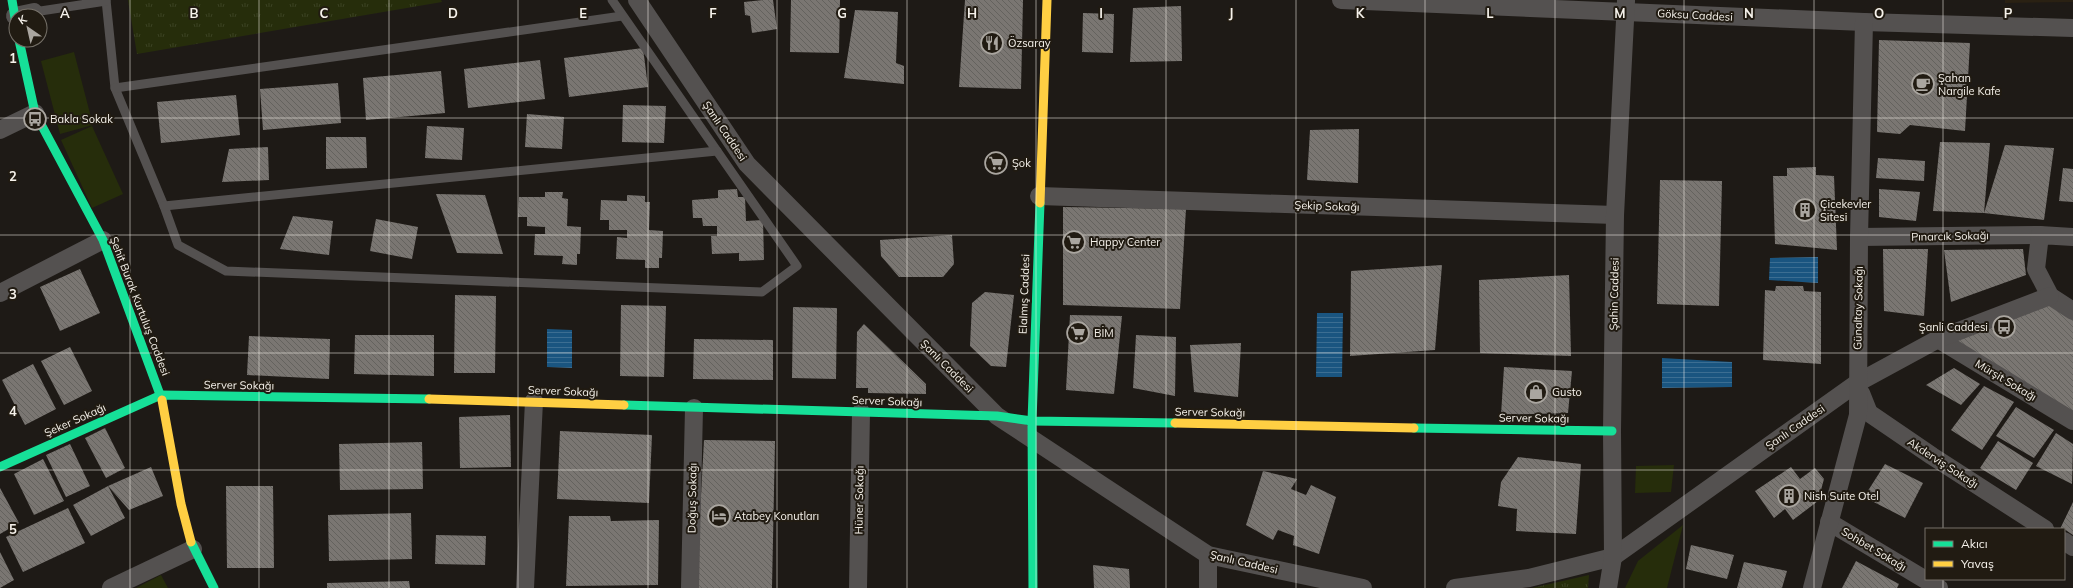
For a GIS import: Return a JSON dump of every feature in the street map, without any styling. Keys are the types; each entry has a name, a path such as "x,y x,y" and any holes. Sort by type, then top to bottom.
{"street":[{"name":"Şanlı Caddesi","path":"637,0 747,164 997,416 1208,555 1363,588"},
{"name":"Elalmış Caddesi","path":"1033,588 1032,421 1047,0"},
{"name":"Göksu Caddesi","path":"1341,0 1626,6 1864,22 2073,28"},
{"name":"Şahin Caddesi","path":"1608,588 1613,557 1612,431 1615,215 1626,6"},
{"name":"Günaltay Sokağı","path":"1812,588 1858,415 1859,237 1864,22"},
{"name":"Şehit Burak Kurtuluş Caddesi","path":"21,48 35,114 103,240 160,395 181,504 193,549 214,588"},
{"path":"0,130 35,114"},
{"name":"Şekip Sokağı","path":"1040,196 1615,215"},
{"name":"Pınarcık Sokağı","path":"1859,237 2040,235"},
{"path":"2073,237 2040,235 2036,269 2050,296 2073,311"},
{"path":"0,293 103,240"},
{"name":"Şanlı Caddesi","path":"1454,588 1529,578 1613,557 1857,383 1938,339 2050,296"},
{"name":"Mürşit Sokağı","path":"1938,339 2073,421"},
{"name":"Akderviş Sokağı","path":"1857,383 1869,413 1932,456 2043,528"},
{"name":"Server Sokağı","path":"160,395 534,401 694,408 997,416 1032,421 1612,431"},
{"name":"Şeker Sokağı","path":"0,467 160,395"},
{"path":"525,588 534,401"},
{"name":"Doğuş Sokağı","path":"690,588 694,408"},
{"name":"Hüner Sokağı","path":"858,588 861,412"},
{"name":"Sohbet Sokağı","path":"1829,522 1925,579"},
{"path":"111,588 193,549"},
{"path":"1208,555 1208,588"},
{"name":"Sohbet Sokağı","path":"1927,580 1940,588"}],"lane":[{"path":"48,10 106,0 115,88 164,206 178,245 226,271 762,292 798,266 612,0"},
{"path":"115,88 622,16"},
{"path":"164,206 717,151"}],"shaded area":[{"path":"2005,0 2073,0 2073,2 2005,3"}],"green space":[{"path":"128,0 441,0 442,2 137,54"},
{"path":"74,52 93,125 60,134 41,61"},
{"path":"92,126 123,194 92,208 61,140"},
{"path":"1674,465 1671,492 1635,493 1636,466"},
{"path":"1683,525 1667,588 1625,588 1638,561"},
{"path":"161,575 168,588 136,588"},
{"path":"1589,575 1588,588 1532,588"}],"water":[{"path":"1818,257 1818,283 1769,280 1770,258"},
{"path":"1317,313 1343,313 1342,377 1316,377"},
{"path":"547,329 572,330 572,368 547,367"},
{"path":"1662,358 1732,362 1732,387 1662,388"}],"building":[{"path":"773,0 777,29 752,33 750,16 745,15 744,2"},
{"path":"791,0 840,0 839,53 790,52"},
{"name":"Özsaray","path":"965,0 1023,0 1021,89 959,87"},
{"path":"1181,6 1182,61 1130,62 1133,8"},
{"path":"855,10 898,12 896,63 904,66 904,84 844,78"},
{"path":"1083,13 1114,14 1113,53 1082,52"},
{"name":"Şahan Nargile Kafe","path":"1879,40 1970,43 1965,131 1910,125 1900,134 1877,132"},
{"path":"643,48 648,87 569,97 564,58"},
{"path":"540,60 545,99 468,108 464,69"},
{"path":"441,71 445,113 366,120 363,78"},
{"path":"338,83 341,123 263,130 260,89"},
{"path":"236,95 240,135 161,143 157,102"},
{"path":"623,105 666,106 664,143 622,142"},
{"path":"527,114 564,117 562,149 525,147"},
{"path":"427,126 464,128 462,160 425,158"},
{"path":"1359,129 1358,183 1307,180 1310,130"},
{"path":"326,137 366,137 367,168 326,169"},
{"path":"1940,142 1990,143 1984,213 1933,211"},
{"path":"2005,145 2054,148 2044,220 1984,213"},
{"path":"268,147 269,180 222,182 229,149"},
{"path":"1878,158 1925,161 1924,181 1876,178"},
{"name":"Çicekevler Sitesi","path":"1816,167 1816,175 1834,176 1837,250 1775,244 1773,176 1787,176 1787,168"},
{"path":"2063,168 2073,169 2073,202 2059,201"},
{"path":"1660,180 1722,181 1719,306 1657,304"},
{"path":"737,189 738,197 745,197 746,221 763,220 764,260 739,261 739,253 712,254 711,236 717,236 717,226 703,226 702,218 693,218 692,200 718,198 718,190"},
{"path":"1879,189 1920,192 1916,221 1879,217"},
{"path":"545,192 563,192 562,198 568,199 567,226 581,227 580,254 577,254 577,265 562,264 563,256 534,255 535,234 545,234 545,227 527,226 527,217 518,217 519,197 545,197"},
{"path":"436,194 485,195 503,254 457,253"},
{"path":"627,195 645,196 645,202 650,202 649,230 663,231 662,258 659,258 659,268 645,268 645,260 616,259 617,237 627,238 627,230 609,230 609,220 600,220 601,200 627,201"},
{"path":"1063,207 1186,209 1180,309 1063,305"},
{"path":"293,216 333,221 329,255 280,249"},
{"path":"376,219 418,227 412,259 370,251"},
{"path":"952,235 954,264 943,277 899,277 881,256 880,240"},
{"path":"1883,249 1928,249 1924,316 1884,311"},
{"path":"2023,249 2026,275 1951,302 1944,250"},
{"path":"1442,265 1435,350 1350,356 1351,271"},
{"path":"80,269 100,313 60,331 40,287"},
{"path":"1569,275 1571,356 1480,353 1479,280"},
{"path":"1776,286 1803,286 1804,291 1821,292 1821,364 1763,360 1765,290 1775,291"},
{"path":"985,292 1014,295 1006,367 991,366 970,346 972,303"},
{"path":"455,295 496,296 495,373 454,373"},
{"path":"2047,302 2073,319 2073,414 1948,339"},
{"path":"621,305 666,306 664,377 620,376"},
{"path":"793,307 837,308 836,379 792,378"},
{"path":"1070,315 1122,316 1114,394 1066,390"},
{"path":"864,324 926,384 926,394 868,393 868,388 856,388 857,332"},
{"path":"355,335 434,335 434,376 354,374"},
{"path":"1136,335 1176,337 1175,396 1133,388"},
{"path":"249,336 330,339 329,379 247,375"},
{"path":"694,339 773,340 773,380 693,379"},
{"path":"1241,343 1238,397 1194,392 1190,345"},
{"path":"70,347 92,391 64,405 41,361"},
{"path":"33,364 56,409 25,425 2,380"},
{"name":"Gusto","path":"1504,367 1572,371 1568,413 1501,415"},
{"path":"1954,368 1980,384 1961,405 1926,385"},
{"path":"1984,386 2014,402 1982,450 1951,430"},
{"path":"2016,407 2054,430 2034,458 1996,436"},
{"path":"510,415 511,467 460,468 459,417"},
{"path":"105,428 125,468 106,478 85,438"},
{"path":"560,431 652,435 649,503 557,499"},
{"path":"2056,433 2073,444 2072,484 2036,466"},
{"name":"Atabey Konutları","path":"704,440 775,441 772,588 696,588"},
{"path":"1998,441 2033,463 2016,490 1980,468"},
{"path":"422,442 423,489 340,490 339,444"},
{"path":"70,444 90,486 66,497 46,455"},
{"path":"1518,457 1581,464 1576,534 1516,531 1517,509 1498,506 1501,482"},
{"path":"43,459 64,501 34,515 14,474"},
{"path":"1885,464 1923,483 1905,518 1864,497"},
{"path":"151,467 163,496 129,510 108,486"},
{"name":"Nish Suite Otel","path":"1791,467 1800,479 1815,468 1824,479 1818,501 1793,520 1785,509 1774,518 1755,491"},
{"path":"1263,471 1297,479 1291,489 1306,495 1311,485 1336,497 1319,554 1293,545 1294,536 1278,530 1273,540 1246,525"},
{"path":"108,486 125,518 91,536 73,505"},
{"path":"226,486 273,486 274,568 227,568"},
{"path":"0,488 19,523 0,534"},
{"path":"2073,502 2073,535 2065,530 2065,528 2060,528"},
{"path":"68,508 85,543 23,572 6,537"},
{"path":"411,513 412,559 329,561 328,515"},
{"path":"569,516 610,516 611,521 659,520 658,585 566,586"},
{"path":"436,535 486,536 485,565 435,564"},
{"path":"1691,545 1734,555 1727,579 1686,569"},
{"path":"0,552 14,580 0,588"},
{"path":"1856,561 1899,584 1897,588 1842,588"},
{"path":"1744,562 1787,571 1782,588 1737,588"},
{"path":"1093,565 1129,569 1130,588 1094,588"},
{"path":"409,581 410,588 327,588 327,583"}],"traffic: fast":[{"path":"12,0 13,8"},
{"path":"21,48 35,113 103,240 162,400"},
{"path":"1033,588 1032,421 1040,203"},
{"path":"0,467 161,395 429,399"},
{"path":"624,405 997,416 1032,421 1175,423"},
{"path":"1414,428 1612,431"},
{"path":"191,542 214,588"}],"traffic: slow":[{"path":"1040,203 1047,0"},
{"path":"429,399 624,405"},
{"path":"162,400 181,504 191,542"},
{"path":"1175,423 1414,428"}],"place":[{"name":"Özsaray","path":"992,43"},
{"name":"Şahan Nargile Kafe","path":"1923,84"},
{"name":"Bakla Sokak","path":"35,119"},
{"name":"Şok","path":"996,163"},
{"name":"Çicekevler Sitesi","path":"1805,210"},
{"name":"Happy Center","path":"1074,242"},
{"name":"Şanli Caddesi","path":"2004,327"},
{"name":"BİM","path":"1078,333"},
{"name":"Gusto","path":"1536,392"},
{"name":"Nish Suite Otel","path":"1789,496"},
{"name":"Atabey Konutları","path":"719,516"}]}
